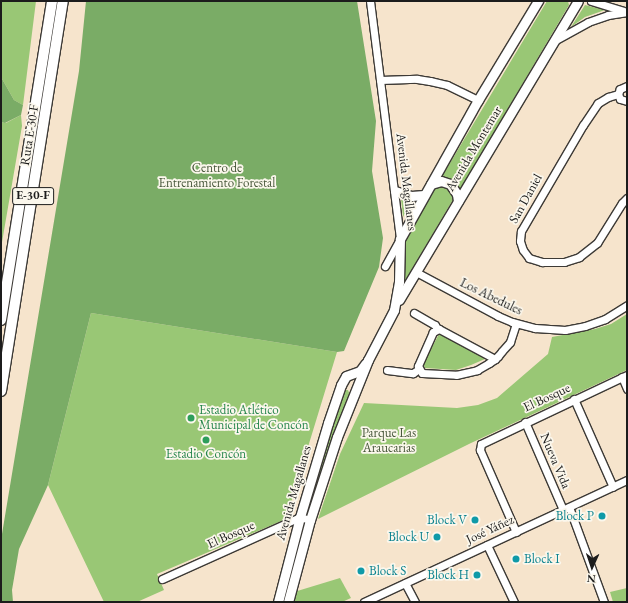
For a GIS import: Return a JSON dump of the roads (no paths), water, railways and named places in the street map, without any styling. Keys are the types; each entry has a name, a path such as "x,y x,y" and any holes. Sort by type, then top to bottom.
{"highway":[{"name":"Ruta E-30-F","path":"1,320 52,1"},
{"name":"Ruta E-30-F","path":"1,391 64,1"}],"main road":[{"name":"Avenida Montemar","path":"400,239 478,100 538,1"},
{"name":"Avenida Montemar","path":"394,310 578,1"},
{"path":"432,184 441,181 450,184 457,194 458,201"},
{"path":"395,191 411,196 424,195"},
{"name":"Avenida Magallanes","path":"288,602 310,520 337,437 368,360 394,310 399,282 400,239"},
{"name":"Avenida Magallanes","path":"278,602 300,517 328,422 341,385 346,376 360,371 368,360"},
{"path":"341,385 350,386 353,397"}],"street":[{"name":"Avenida Magallanes","path":"370,1 400,239"},
{"path":"591,1 627,12"},
{"path":"554,41 588,22 627,12"},
{"path":"380,80 417,79 430,81 447,85 478,100"},
{"name":"San Daniel","path":"627,86 620,89 618,94 608,97 598,103 583,125 521,231 520,241 523,250 529,258 542,262 564,262 579,257 598,243 618,208 627,198"},
{"path":"618,94 620,99 627,101"},
{"path":"385,266 400,239"},
{"name":"Los Abedules","path":"416,272 514,323 544,330 575,328 605,319 627,306"},
{"path":"414,314 435,325 437,329 441,329 494,359"},
{"path":"437,329 433,332 418,364 419,369 422,373 464,374 483,367 494,359 507,345 505,341 514,323"},
{"path":"387,370 413,373 419,369"},
{"path":"625,376 627,388"},
{"name":"El Bosque","path":"516,532 480,446 483,442 625,376"},
{"path":"574,399 613,487"},
{"name":"Nueva Vida","path":"525,422 566,509 604,602"},
{"name":"José Yáñez","path":"364,602 627,480"},
{"path":"300,517 310,520"},
{"name":"El Bosque","path":"162,579 300,517"},
{"path":"487,545 514,602"},
{"path":"406,583 415,602"}],"place":[{"name":"Estadio Atlético Municipal de Concón","path":"191,418"},
{"name":"Estadio Concón","path":"206,440"},
{"name":"Block P","path":"602,516"},
{"name":"Block V","path":"475,520"},
{"name":"Block U","path":"437,537"},
{"name":"Block I","path":"516,559"},
{"name":"Block S","path":"361,571"},
{"name":"Block H","path":"477,575"}],"park label":[{"name":"Centro de Entrenamiento Forestal","path":"217,176"},
{"name":"Parque Las Araucarias","path":"389,442"}]}
